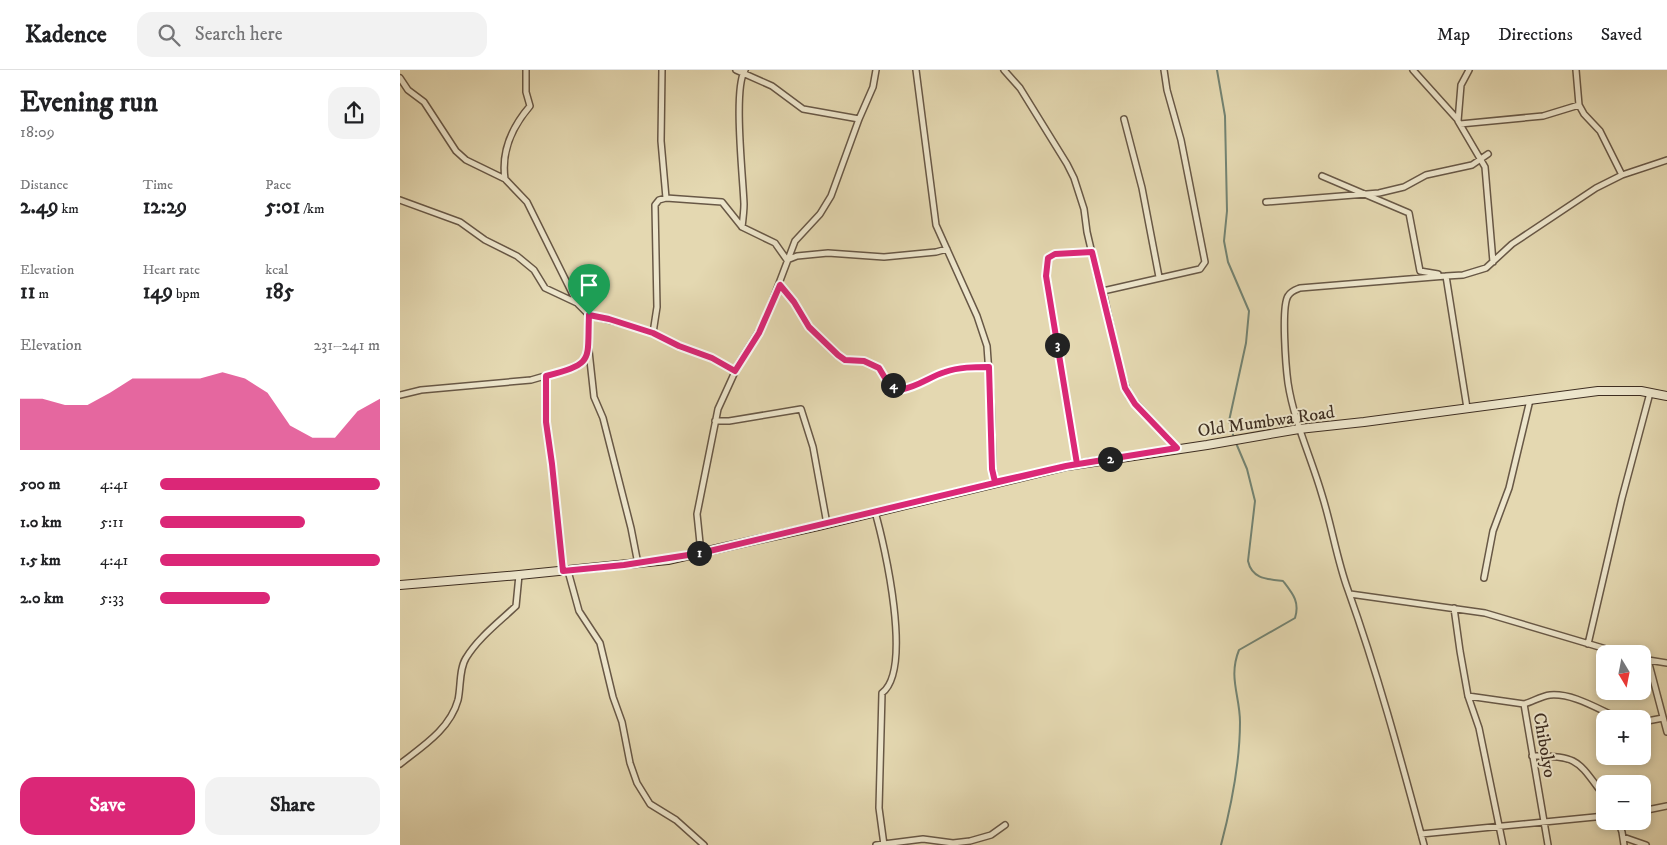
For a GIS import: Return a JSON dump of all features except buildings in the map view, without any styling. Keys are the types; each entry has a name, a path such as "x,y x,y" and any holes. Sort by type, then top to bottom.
{"main road":[{"name":"Old Mumbwa Road","path":"400,585 638,564 701,553 1077,464 1299,429 1598,391 1650,393 1667,396"}],"street":[{"path":"505,179 504,154 509,137 530,104 526,92 526,70"},
{"path":"662,70 661,141 666,198"},
{"path":"736,70 772,86 803,108 859,119"},
{"path":"701,553 697,514 718,409 735,371 759,333 799,234 820,214 831,196 859,119 873,87 876,70"},
{"path":"916,70 936,225 977,316 987,346 992,469 995,482"},
{"path":"1004,70 1020,88 1067,164 1084,209 1118,363 1129,396 1177,448"},
{"path":"1103,292 1200,269 1203,266 1205,257 1181,140 1167,90 1164,70"},
{"path":"1413,70 1459,122 1468,140 1482,159 1487,182 1493,262"},
{"path":"1459,122 1461,85 1469,70"},
{"path":"1576,70 1580,105 1584,114 1600,131 1622,175"},
{"path":"742,227 744,206 739,111 740,84 744,72"},
{"path":"400,78 408,90 424,102 456,151 466,160 505,179 527,202 577,303 589,315 609,319 653,333 679,346 712,358 735,371"},
{"path":"1459,122 1543,116 1580,105"},
{"path":"1124,119 1142,188 1160,277"},
{"path":"1266,202 1340,198 1364,193 1380,193 1404,186 1426,174 1472,165 1488,154"},
{"path":"1424,845 1384,698 1350,594 1322,494 1299,429 1288,381 1285,314 1288,296 1294,290 1300,288 1476,272 1493,262 1536,227 1596,188 1622,175 1667,160"},
{"path":"1322,176 1409,213 1420,271 1446,276"},
{"path":"653,333 658,307 654,205 659,200 686,198 722,202 742,227 775,243 787,260"},
{"path":"400,200 460,222 485,240 517,256 534,270 546,288 577,303"},
{"path":"787,260 797,256 828,253 884,257 936,252 947,249"},
{"path":"1077,464 1046,276 1046,265 1048,258 1055,254 1092,252"},
{"path":"1446,276 1467,408"},
{"path":"780,285 794,302 809,327 838,355 845,360 864,361 879,368 888,383 900,390 925,383 944,372 970,367 989,367"},
{"path":"589,315 588,354 594,397 603,418 632,528 638,564"},
{"path":"400,394 421,390 531,380 580,365 588,354"},
{"path":"546,376 546,422 565,571 578,611 600,642 613,697 622,722 630,764 637,784 650,804 676,820 704,845"},
{"path":"1588,644 1622,498 1650,393"},
{"path":"1484,578 1493,531 1509,488 1530,400"},
{"path":"715,421 730,421 801,409 813,447 827,524"},
{"path":"875,512 889,568 897,635 893,680 882,693 879,808 884,844"},
{"path":"400,764 433,738 448,722 458,701 465,660 485,635 516,606 519,576"},
{"path":"1350,594 1485,613 1555,632 1596,646"},
{"path":"1454,608 1468,696 1478,728 1503,845"},
{"path":"1651,661 1667,663"},
{"path":"1651,679 1667,732"},
{"name":"Chibolyo","path":"1468,696 1524,704 1548,845"},
{"path":"1524,704 1544,697 1560,696 1574,699 1600,710"},
{"path":"1651,720 1663,718"},
{"path":"1532,756 1567,757 1577,762 1596,786"},
{"path":"1651,809 1667,806"},
{"path":"1421,834 1596,817"},
{"path":"876,845 924,839 935,843 970,841 991,835 1005,825"},
{"path":"1621,830 1624,845"},
{"path":"1623,837 1646,845"}],"waterway":[{"path":"1217,70 1225,116 1227,211 1224,241 1228,262 1249,311 1246,343 1229,421 1234,438"},
{"path":"1221,845 1237,768 1240,713 1234,678 1239,650 1295,618 1297,607 1293,594 1283,581 1261,577 1250,567 1248,561 1255,501 1247,469 1236,443"}],"route":[{"path":"589,315 588,354 584,361 580,365 565,371 546,376 546,422 563,571 668,560 1066,466 1177,448 1135,404 1125,388 1092,252 1055,254 1048,258 1046,265 1046,276 1077,464 1066,466 995,482 992,469 992,402 989,367 970,367 944,372 925,383 900,390 888,383 879,368 864,361 841,358 813,332 794,302 780,285 759,333 735,371 712,358 679,346 653,333 609,319 589,315"}]}
